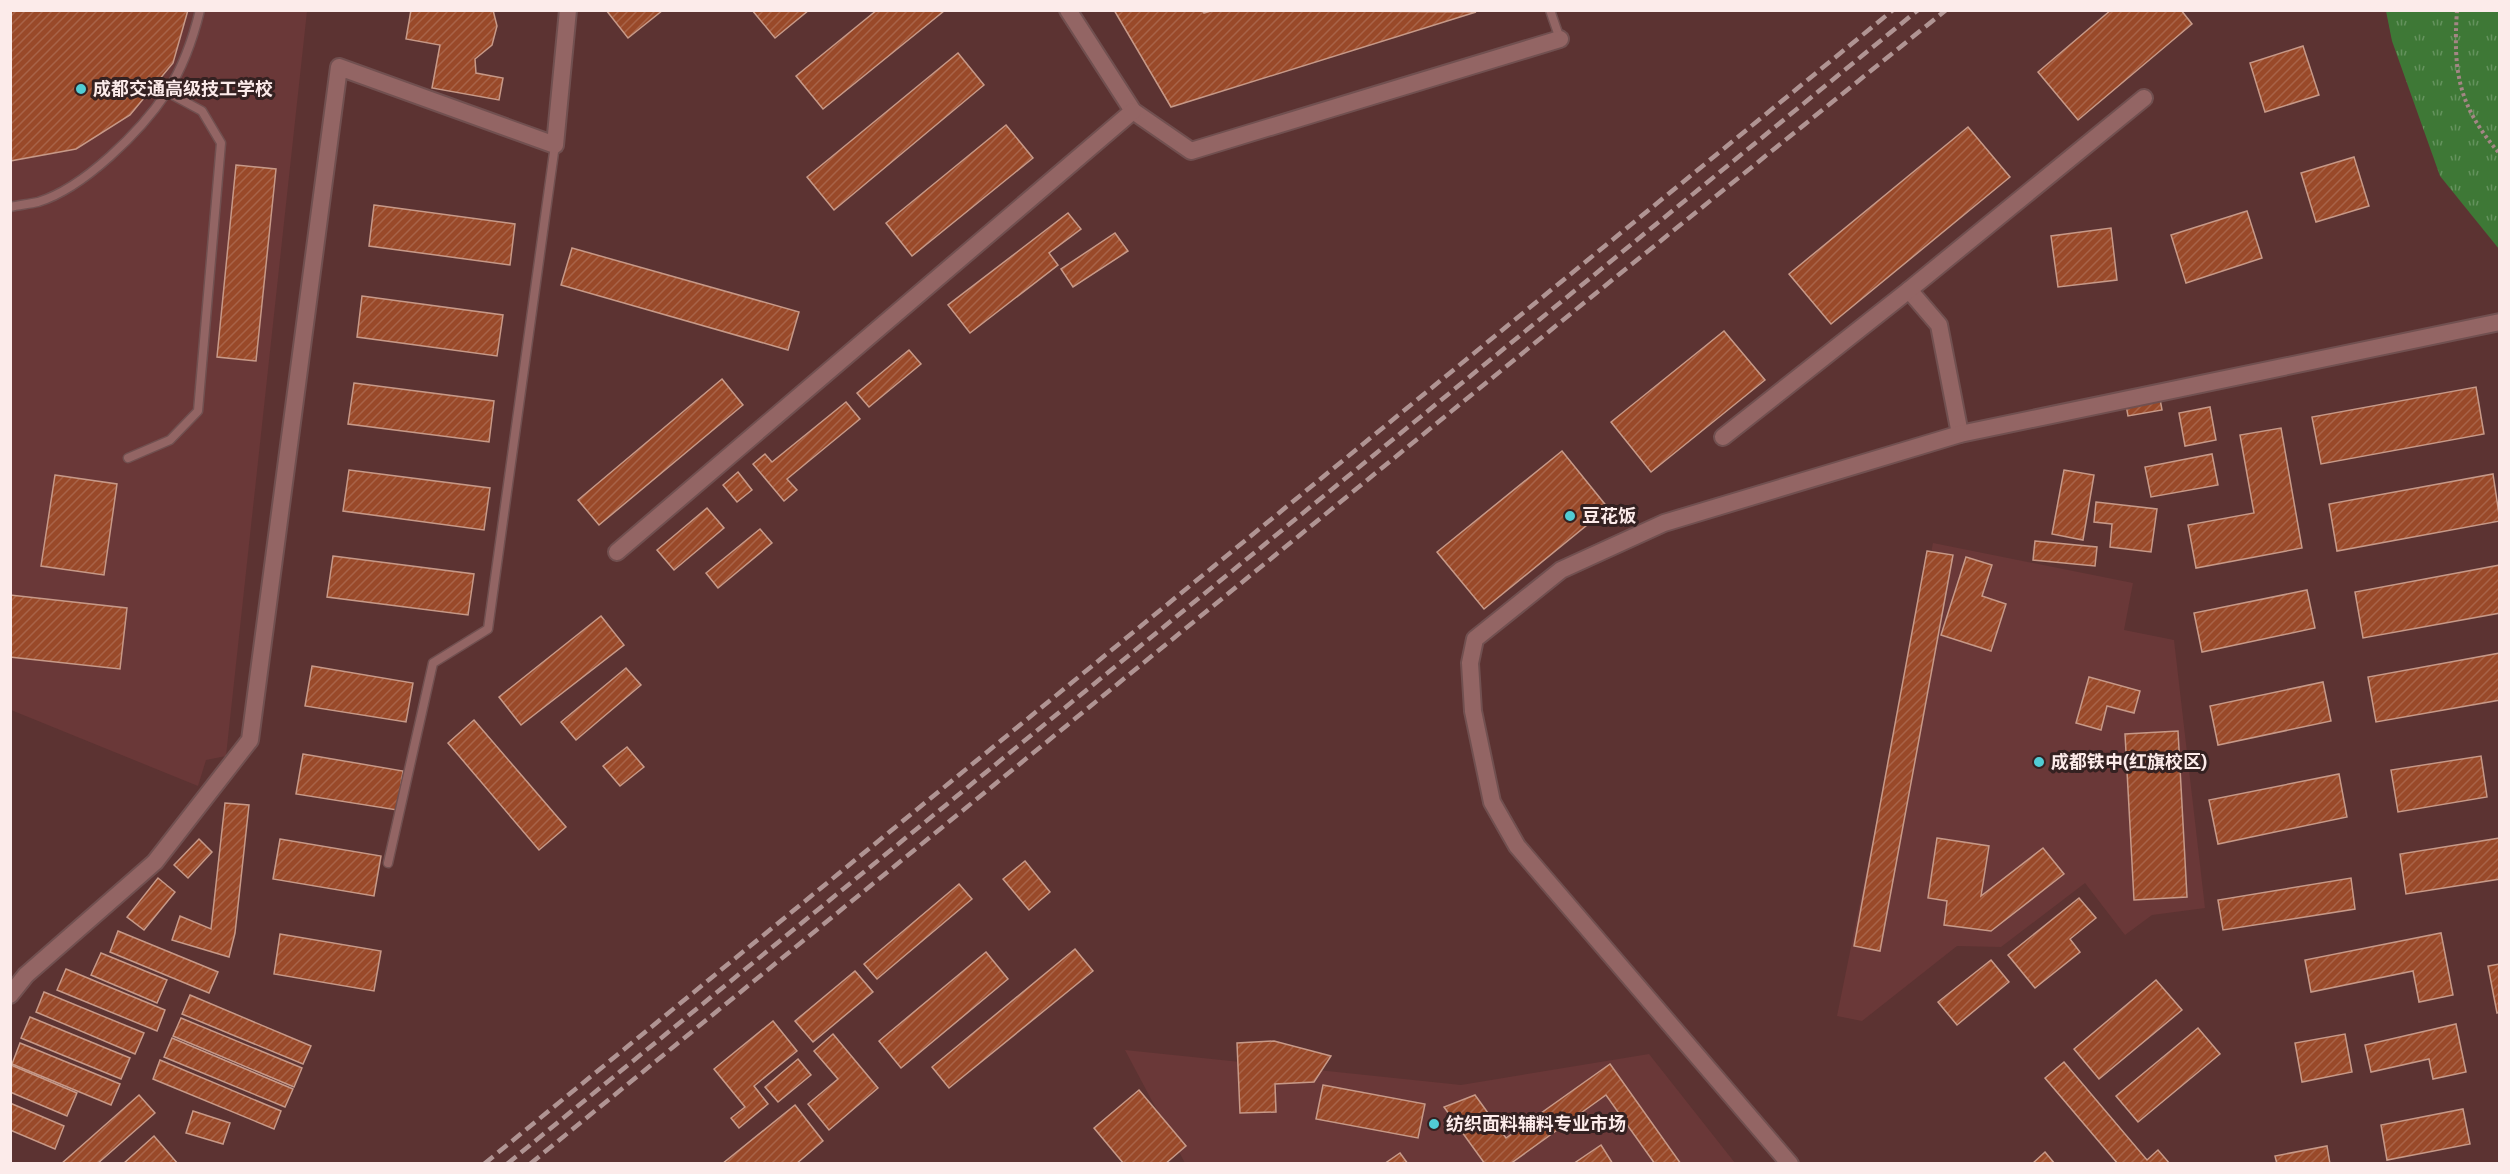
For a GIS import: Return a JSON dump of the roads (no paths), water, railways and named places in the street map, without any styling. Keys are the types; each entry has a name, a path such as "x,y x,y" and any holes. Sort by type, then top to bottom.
{"street":[{"path":"10,995 26,975 155,862 250,740 339,67 555,146 568,10"},
{"path":"1068,10 1133,111 1191,151 1560,39"},
{"path":"1723,437 1909,290 2144,98"},
{"path":"617,552 1133,111"},
{"path":"1909,290 1939,325 1960,434"},
{"path":"1790,1164 1517,846 1492,802 1473,711 1470,663 1475,639 1561,570 1664,523 1960,434 2499,322"}],"lane":[{"path":"10,207 39,201 78,182 115,152 167,92 189,50 200,10"},
{"path":"1550,10 1560,39"},
{"path":"128,458 170,440 198,411 221,143 202,111 167,92"},
{"path":"388,863 433,663 488,629 555,146"}],"railway":[{"path":"484,1164 1893,10"},
{"path":"507,1164 1918,10"},
{"path":"530,1164 1946,10"}],"place":[{"name":"成都交通高级技工学校","path":"81,89"},
{"name":"豆花饭","path":"1570,516"},
{"name":"成都铁中(红旗校区)","path":"2039,762"},
{"name":"纺织面料辅料专业市场","path":"1434,1124"}]}
